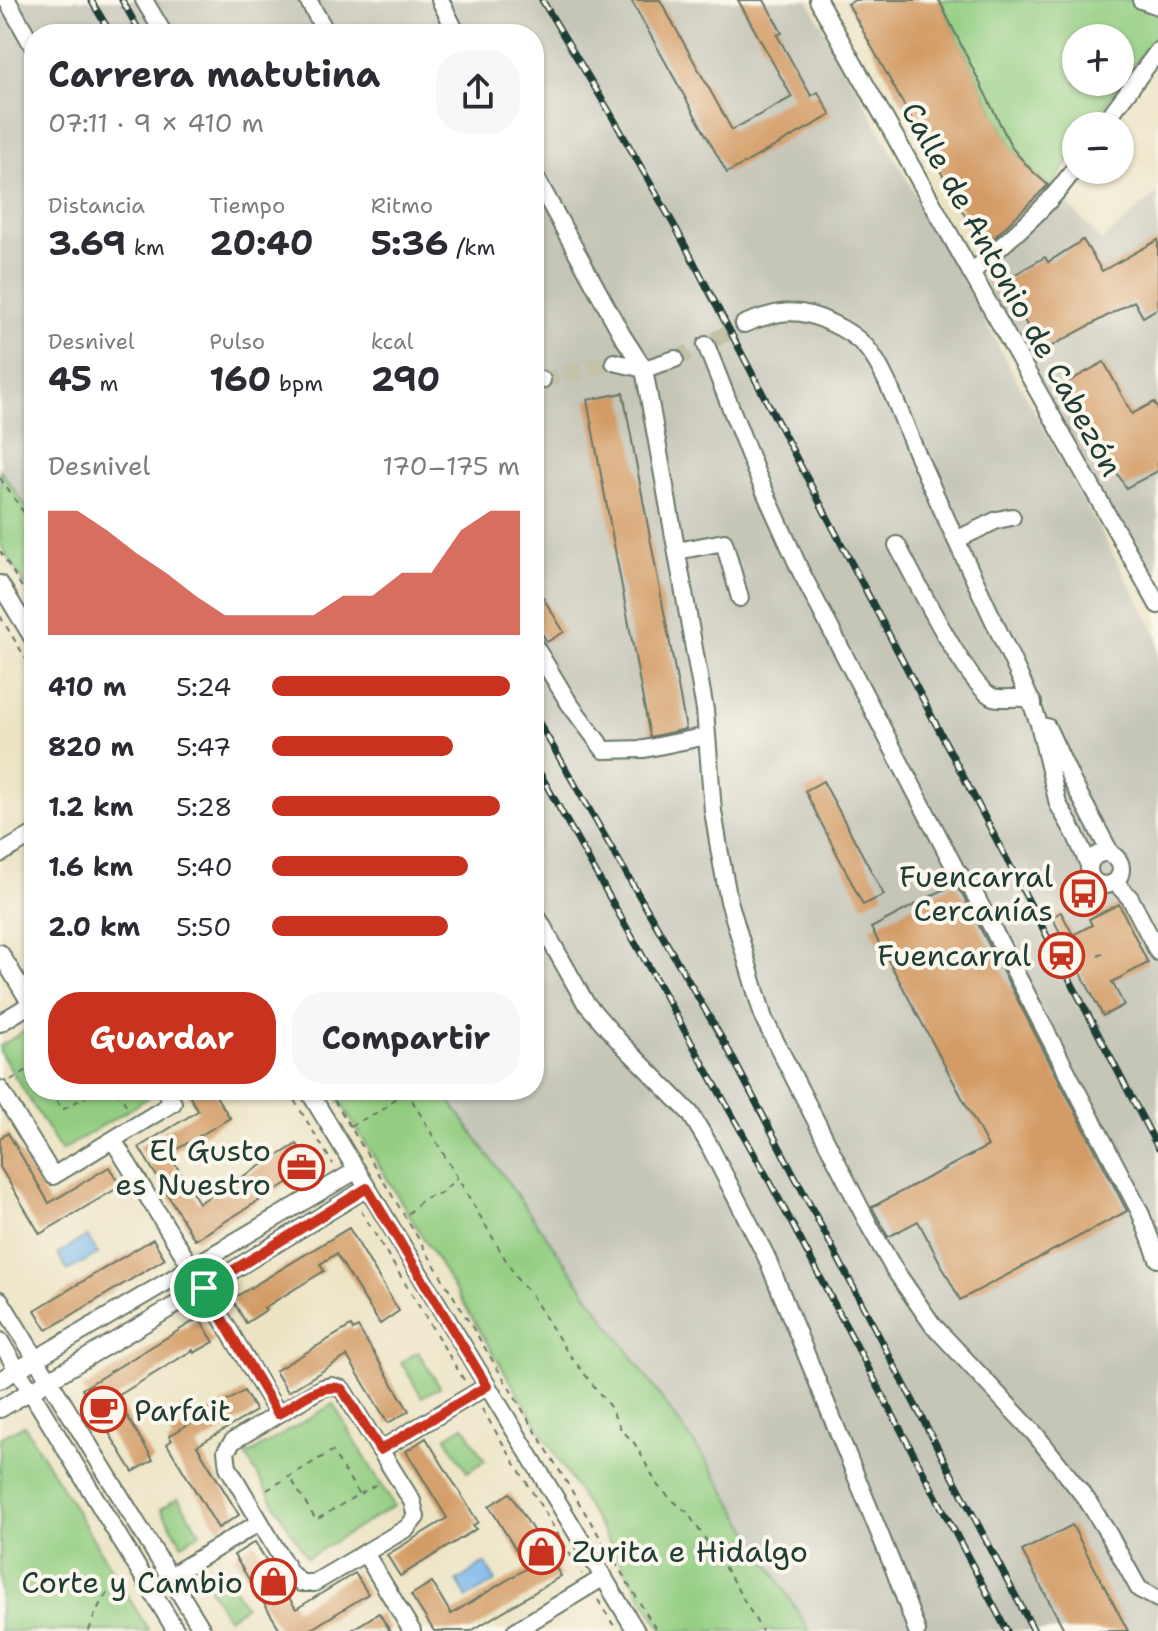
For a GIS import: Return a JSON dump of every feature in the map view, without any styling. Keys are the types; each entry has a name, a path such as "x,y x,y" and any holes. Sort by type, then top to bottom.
{"street":[{"path":"7,0 24,30"},
{"path":"144,0 158,24"},
{"path":"308,0 321,24"},
{"path":"440,0 452,24"},
{"name":"Calle de Antonio de Cabezón","path":"818,0 1157,600"},
{"path":"1141,0 1158,6"},
{"path":"1112,112 1158,51"},
{"path":"971,273 1065,184"},
{"path":"544,192 622,335 644,369 705,710 713,811 720,854 729,901 764,1019 894,1269 932,1324 1035,1434 1066,1472 1108,1533 1139,1589 1158,1599"},
{"path":"744,324 775,313 810,313 851,334 866,347 882,373 1030,699 1058,804 1089,865 1089,875 1096,883 1106,886 1115,882 1122,869 1119,860 1111,854 1044,720 1030,699 993,697 984,692 956,654 897,545"},
{"path":"706,344 756,472 801,572 956,870 972,889 1140,1212 1158,1259"},
{"path":"614,362 644,369 675,359"},
{"path":"956,540 997,520 1012,517"},
{"path":"677,551 724,542 740,598"},
{"path":"0,584 24,624"},
{"path":"544,662 569,703 604,750 644,749 707,736"},
{"path":"0,854 24,840"},
{"path":"1089,865 1095,856 1111,854"},
{"path":"1115,882 1130,898 1158,952"},
{"path":"544,929 585,1002 690,1113 708,1143 766,1256 917,1631"},
{"path":"0,953 24,990"},
{"path":"0,1023 24,1008"},
{"path":"4,1086 6,1114 53,1176 173,1103 171,1100"},
{"path":"314,1100 636,1631"},
{"path":"113,1140 278,1414"},
{"path":"0,1380 357,1170"},
{"path":"0,1409 367,1188"},
{"path":"0,1300 203,1631"},
{"path":"0,1341 176,1631"},
{"path":"332,1386 342,1389 380,1450 412,1501 416,1517 407,1528 314,1583 301,1583 290,1573 228,1467 226,1451 233,1441 322,1388 332,1386"},
{"path":"380,1450 487,1386"},
{"path":"170,1576 260,1522"},
{"path":"365,1553 412,1631"},
{"path":"515,1631 604,1577"}],"path":[{"path":"0,478 24,513"},
{"path":"0,551 24,591"},
{"path":"0,616 24,656"},
{"path":"1098,956 1106,952"},
{"path":"4,1086 24,1073"},
{"path":"56,1100 62,1110 80,1100"},
{"path":"123,1100 137,1125"},
{"path":"294,1100 335,1168"},
{"path":"334,1100 657,1631"},
{"path":"350,1126 384,1109 394,1100"},
{"path":"411,1100 517,1279 610,1407 658,1486 687,1512 761,1629 768,1631"},
{"path":"408,1214 424,1198 441,1193 458,1177"},
{"path":"359,1207 466,1383"},
{"path":"478,1403 577,1565"},
{"path":"267,1490 332,1451 359,1494"},
{"path":"290,1477 316,1520 380,1482"},
{"path":"89,1631 99,1605 109,1589 120,1580"},
{"path":"595,1595 617,1631"}],"shaded area":[{"path":"0,0 808,0 1158,636 1158,1631 809,1631 712,1469 449,1100 544,1100 544,24 24,24 24,504 0,470"},
{"path":"845,0 939,0 1031,170 1064,199 1101,241 1158,193 1158,613 982,278 978,238"}],"green space":[{"path":"939,0 1158,0 1158,33 1134,64 1134,24 1062,24 1062,96 1111,96 1100,112 1062,112 1062,171 1051,188 1012,148"},
{"path":"0,470 24,504 24,583 0,544"},
{"path":"24,1031 24,1091 0,1052 0,1046"},
{"path":"30,1100 145,1100 61,1151"},
{"path":"339,1100 449,1100 712,1469 809,1631 663,1631"},
{"path":"418,1352 440,1387 422,1397 401,1362"},
{"path":"333,1404 394,1506 307,1558 246,1456"},
{"path":"24,1425 149,1631 0,1631 0,1438"},
{"path":"464,1426 485,1461 467,1472 446,1437"},
{"path":"178,1498 200,1533 182,1544 161,1509"},
{"path":"224,1571 245,1607 227,1618 206,1582"}],"water":[{"path":"87,1236 98,1254 68,1271 58,1254"},
{"path":"485,1563 496,1581 467,1598 457,1581"}],"building":[{"path":"631,0 660,0 732,130 792,97 738,0 764,0 782,33 777,35 811,96 818,92 831,115 727,173"},
{"path":"855,0 939,0 1012,148 1048,185 992,240 978,239 848,4"},
{"path":"1083,240 1102,271 1158,240 1158,308 1143,317 1134,301 1041,352 1005,280 1045,257 1048,262"},
{"path":"1104,362 1132,414 1154,402 1158,409 1158,471 1126,488 1113,466 1107,469 1061,386"},
{"path":"623,393 686,729 650,737 587,400"},
{"path":"544,599 564,632 547,642 544,637"},
{"path":"823,781 884,895 863,905 805,791"},
{"path":"954,884 963,895 1127,1211 960,1300 918,1221 888,1237 872,1207 988,1146 871,928"},
{"path":"1119,904 1148,963 1112,982 1124,1005 1103,1016 1052,917 1061,912 1073,935 1092,925 1089,919"},
{"path":"192,1100 218,1100 230,1118 169,1154 199,1203 297,1144 312,1168 195,1240 139,1147 198,1111"},
{"path":"8,1133 49,1203 109,1167 121,1186 40,1234 0,1167 0,1138"},
{"path":"349,1228 399,1311 380,1324 336,1254 320,1264 324,1271 264,1308 266,1310 246,1323 232,1299"},
{"path":"153,1239 165,1259 47,1330 35,1310"},
{"path":"199,1318 214,1342 194,1353 193,1350 116,1397 153,1460 133,1472 82,1389"},
{"path":"351,1326 353,1330 358,1327 409,1411 388,1423 347,1356 288,1392 275,1371"},
{"path":"244,1391 256,1411 197,1446 239,1515 218,1528 167,1444 172,1440 169,1436"},
{"path":"426,1438 478,1522 473,1526 476,1529 400,1576 387,1555 447,1518 406,1451"},
{"path":"510,1493 561,1576 471,1631 434,1631 411,1595 432,1582 451,1614 527,1568 489,1506"},
{"path":"1072,1525 1128,1631 1065,1631 1022,1551"},
{"path":"255,1542 296,1609 355,1573 368,1594 308,1631 281,1631 234,1555"},
{"path":"379,1613 390,1631 350,1631"}],"tunnel":[{"path":"714,340 744,324"},
{"path":"675,359 697,348"},
{"path":"544,380 614,362"}],"railway":[{"path":"91,0 105,24"},
{"path":"122,0 135,24"},
{"path":"542,0 678,232 1158,1148"},
{"path":"544,731 729,1051 1034,1631"},
{"path":"544,781 771,1184 1007,1631"}],"place":[{"name":"Fuencarral Cercanías","path":"1084,893"},
{"name":"Fuencarral","path":"1062,955"},
{"name":"El Gusto es Nuestro","path":"302,1167"},
{"name":"Parfait","path":"103,1410"},
{"name":"Zurita e Hidalgo","path":"541,1551"},
{"name":"Corte y Cambio","path":"274,1582"}],"route":[{"path":"367,1188 487,1386 380,1450 342,1389 332,1386 322,1388 278,1414 204,1288 367,1188"}]}
